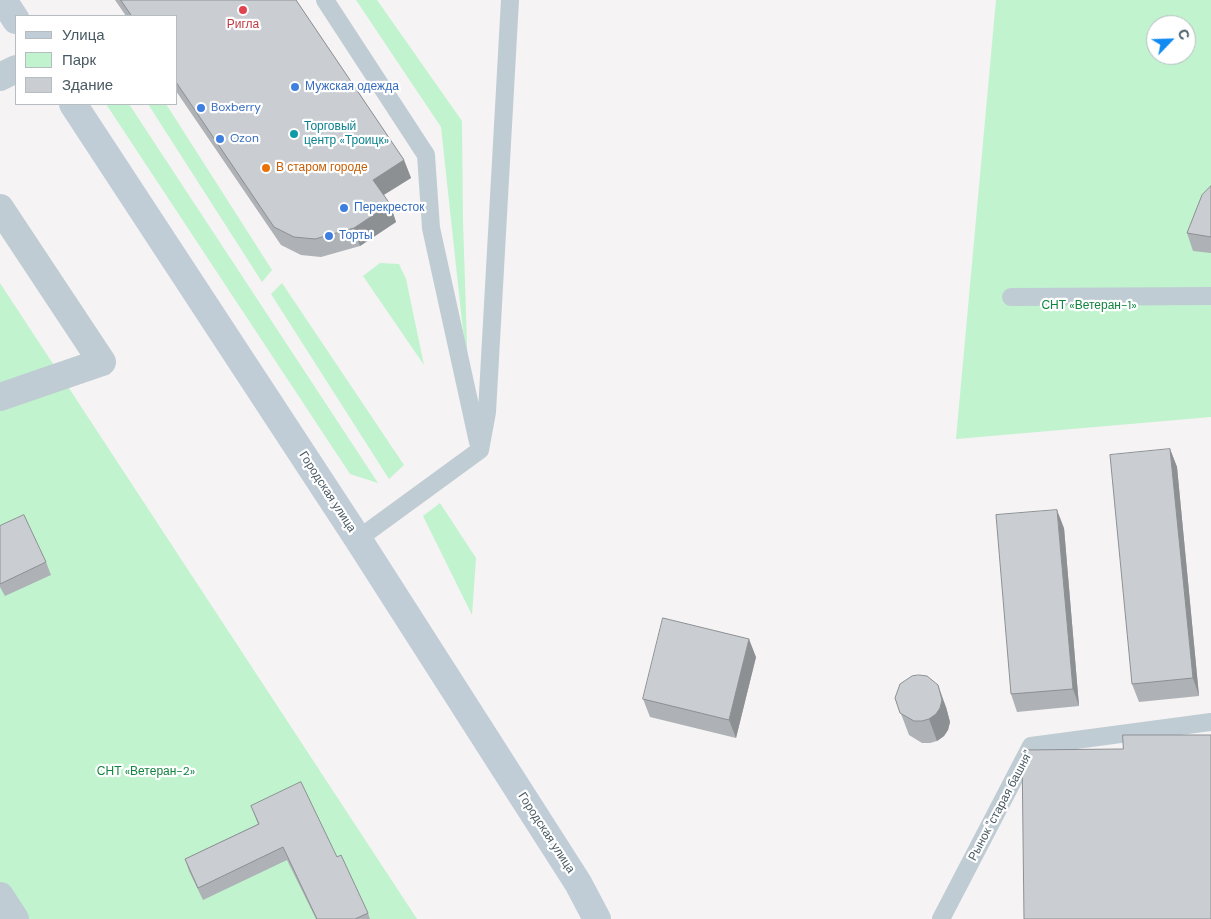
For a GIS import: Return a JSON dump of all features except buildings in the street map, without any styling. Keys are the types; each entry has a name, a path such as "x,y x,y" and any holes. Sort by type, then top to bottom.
{"main road":[{"name":"Городская улица","path":"74,105 358,539 578,883 597,919"}],"street":[{"path":"0,77 15,70"},
{"path":"0,208 102,362 0,397"},
{"path":"0,896 15,919"}],"lane":[{"path":"325,0 426,155 431,228 480,450"},
{"path":"358,539 480,450 487,412 510,0"},
{"path":"1012,297 1211,296"},
{"name":"Рынок \"старая башня\"","path":"941,919 1031,746 1211,722"}],"green space":[{"path":"356,0 377,0 462,121 468,377 441,127"},
{"name":"СНТ «Ветеран-1»","path":"996,0 1211,0 1211,417 956,439"},
{"path":"107,105 130,105 378,483 350,474"},
{"path":"149,105 167,105 272,270 262,282"},
{"path":"380,263 399,264 406,279 424,365 363,276"},
{"name":"СНТ «Ветеран-2»","path":"0,283 417,919 0,919"},
{"path":"282,283 404,465 389,479 271,294"},
{"path":"440,503 476,558 472,615 423,516"}],"place":[{"name":"Ригла","path":"243,10"},
{"name":"Мужская одежда","path":"295,87"},
{"name":"Boxberry","path":"201,108"},
{"name":"Торговый центр «Троицк»","path":"294,134"},
{"name":"Ozon","path":"220,139"},
{"name":"В старом городе","path":"266,168"},
{"name":"Перекресток","path":"344,208"},
{"name":"Торты","path":"329,236"}]}
